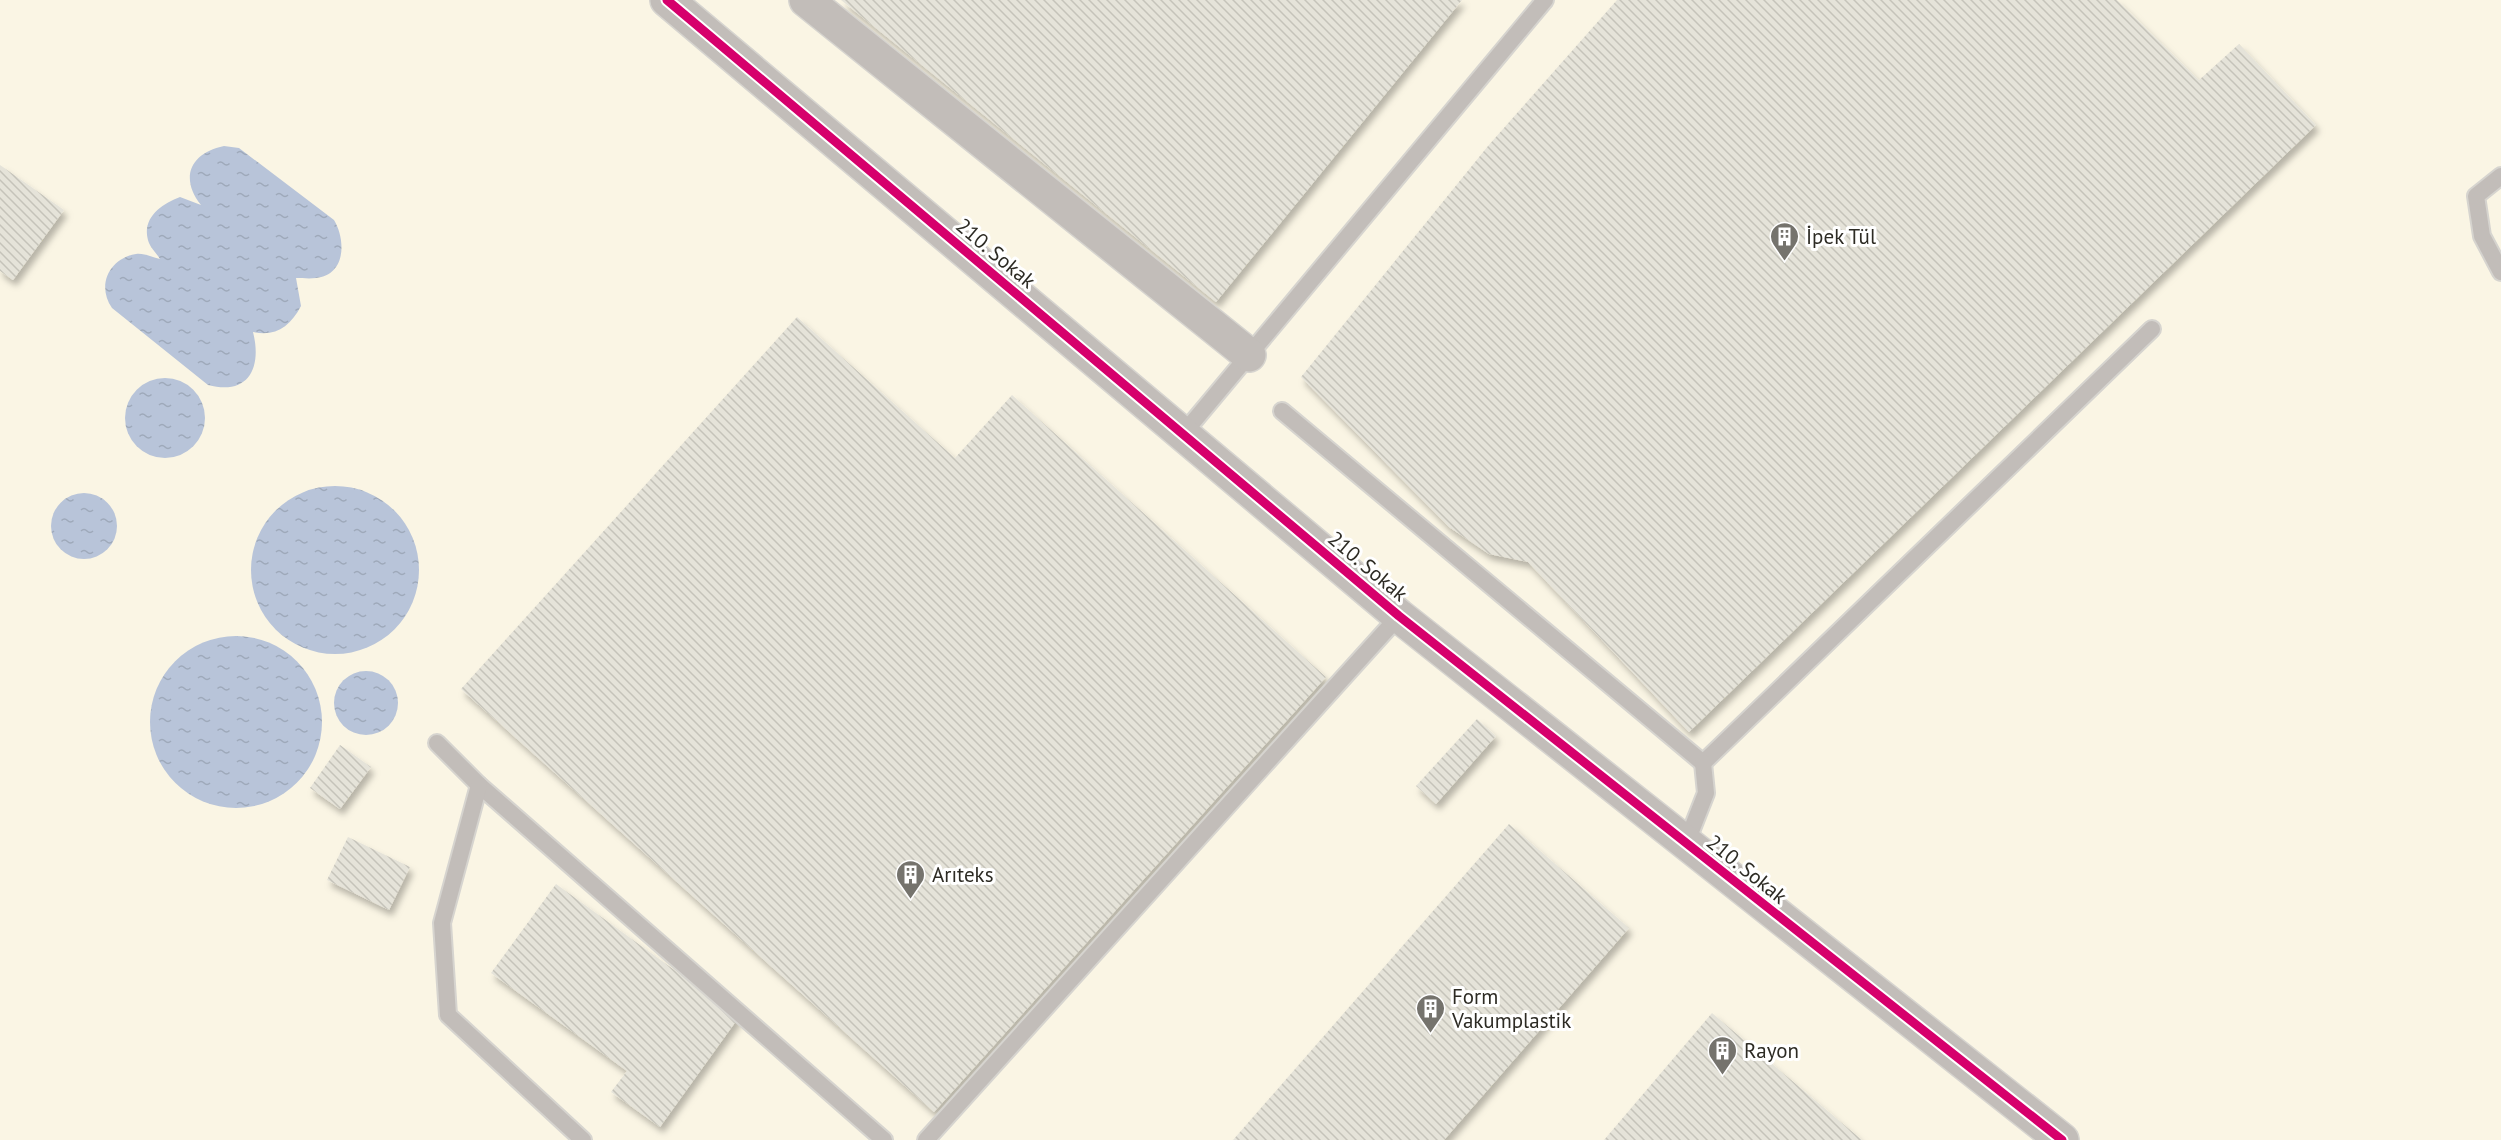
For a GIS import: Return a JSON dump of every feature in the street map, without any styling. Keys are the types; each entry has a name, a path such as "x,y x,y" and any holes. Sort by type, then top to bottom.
{"street":[{"name":"210. Sokak","path":"667,0 1399,616 2062,1140"},
{"path":"806,0 1249,356"}],"lane":[{"path":"1183,434 1545,0"},
{"path":"2501,176 2476,196 2482,237 2501,272"},
{"path":"1703,763 2152,329"},
{"path":"1282,411 1703,763 1706,793 1686,844"},
{"path":"926,1140 1399,616"},
{"path":"437,743 479,785 884,1140"},
{"path":"479,785 442,922 448,1015 583,1140"}],"shaded area":[{"path":"0,0 2501,0 2501,1140 0,1140"}],"water":[{"path":"224,146 239,148 334,220 340,237 341,255 338,264 326,275 316,278 296,278 301,306 297,313 287,325 275,332 253,332 256,357 249,376 234,386 222,387 208,385 112,308 105,290 108,274 119,261 136,254 160,259 149,243 147,227 150,220 159,208 180,197 201,205 191,185 192,168 203,154"},
{"path":"165,378 180,381 193,390 202,403 205,418 202,433 193,446 180,455 165,458 150,455 137,446 128,433 125,418 128,403 137,390 150,381"},
{"path":"335,486 351,487 367,492 395,510 413,538 418,554 418,586 413,602 395,630 367,648 351,653 335,654 319,653 303,648 275,630 257,602 252,586 251,570 252,554 257,538 275,510 303,492 319,487"},
{"path":"77,493 91,493 103,498 112,507 117,526 115,539 108,550 91,559 77,559 65,554 56,545 51,533 51,519 56,507 65,498"},
{"path":"236,636 269,643 297,661 315,689 322,722 315,755 297,783 269,801 236,808 203,801 175,783 157,755 150,722 157,689 175,661 203,643"},
{"path":"366,671 389,680 398,703 389,726 366,735 343,726 334,703 343,680"}],"building":[{"path":"841,0 1462,0 1216,302"},
{"name":"İpek Tül","path":"1617,0 2117,0 2199,80 2239,44 2316,125 1689,732 1528,562 1489,554 1449,527 1301,377 1488,146"},
{"path":"0,165 64,210 13,280 0,271"},
{"name":"Arıteks","path":"797,317 955,458 1012,395 1326,677 934,1112 461,689"},
{"path":"1477,719 1496,736 1436,804 1416,786"},
{"path":"340,745 371,767 340,809 310,788"},
{"name":"Form Vakumplastik","path":"1509,824 1629,928 1444,1140 1233,1140"},
{"path":"348,837 410,867 389,910 327,880"},
{"path":"556,884 739,1017 660,1127 611,1092 627,1071 491,973"},
{"name":"Rayon","path":"1712,1013 1862,1140 1604,1140"}],"cycle path":[{"path":"667,0 1399,616 2062,1140"}],"place":[{"name":"İpek Tül","path":"1785,262"},
{"name":"Arıteks","path":"911,900"},
{"name":"Form Vakumplastik","path":"1431,1034"},
{"name":"Rayon","path":"1723,1076"}]}
